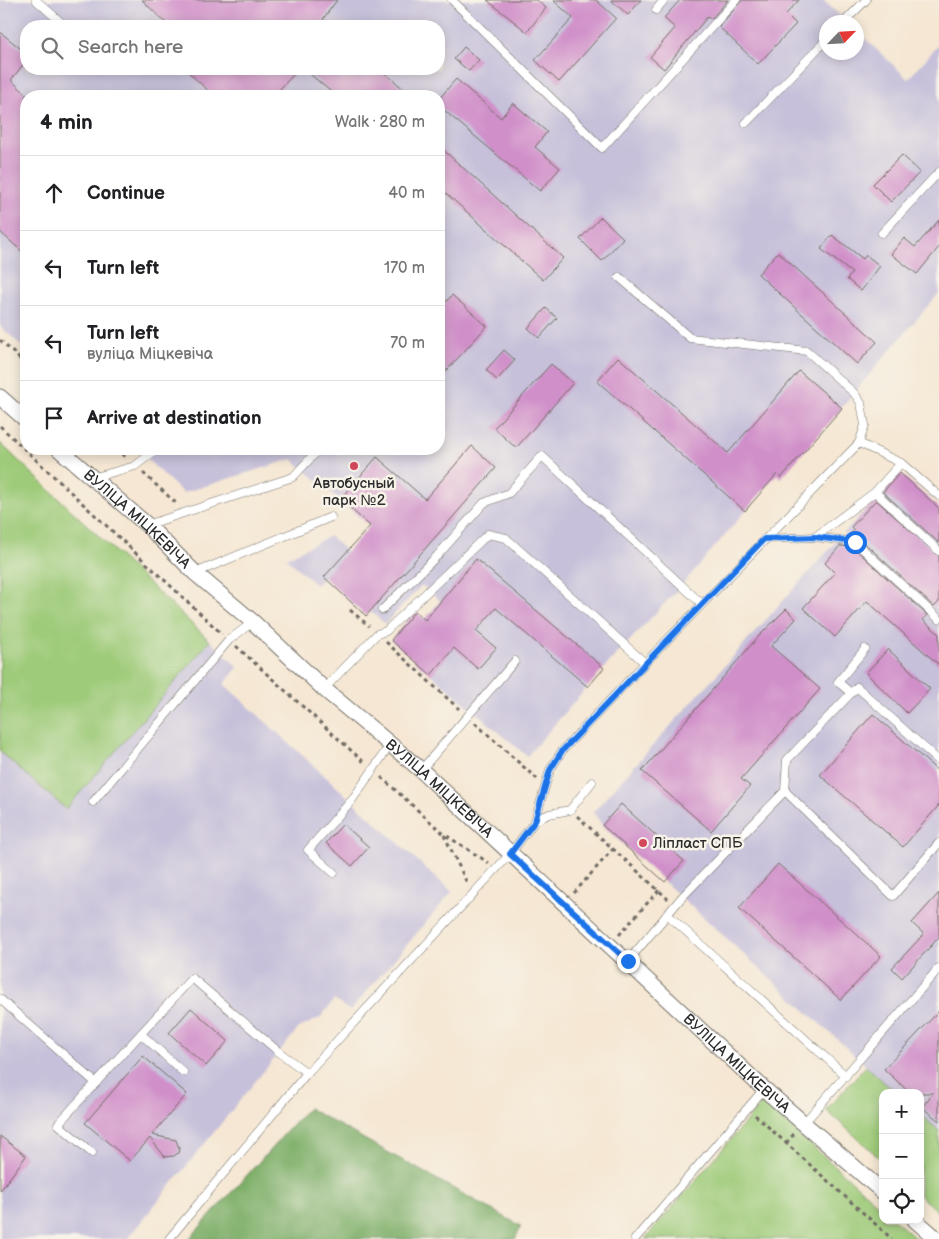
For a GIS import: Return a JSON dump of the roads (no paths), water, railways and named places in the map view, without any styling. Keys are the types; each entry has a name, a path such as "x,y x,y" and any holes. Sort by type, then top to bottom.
{"street":[{"path":"0,397 20,415"},
{"name":"ВУЛІЦА МІЦКЕВІЧА","path":"66,455 147,525 195,573 253,622 324,689 421,770 764,1089 879,1189"},
{"path":"920,1224 937,1239"}],"lane":[{"path":"36,0 58,20"},
{"path":"452,0 602,148 736,0"},
{"path":"656,10 664,0"},
{"path":"851,15 866,0"},
{"path":"746,123 819,47"},
{"path":"882,233 939,172"},
{"path":"169,1239 307,1073 498,869 535,821 550,770 562,751 764,539 859,443 865,424 861,404 854,394 807,351 690,338 619,277"},
{"path":"859,443 901,463 939,496"},
{"path":"92,478 135,466 149,455"},
{"path":"147,525 293,477 313,455"},
{"path":"382,610 437,556 484,503 509,493 542,456 702,604"},
{"path":"815,537 876,492 901,463"},
{"path":"876,492 939,550"},
{"path":"195,573 331,517"},
{"path":"324,689 377,634 386,631 488,534 506,538 645,663"},
{"path":"764,539 815,537 855,542 939,619"},
{"path":"93,802 229,640 253,622"},
{"path":"851,694 838,682 865,649"},
{"path":"421,770 515,661"},
{"path":"628,961 668,914 785,790 787,760 857,687 939,761"},
{"path":"334,873 308,850 352,800 390,745"},
{"path":"535,821 549,814 570,810 592,782"},
{"path":"785,790 893,896 939,843"},
{"path":"668,914 846,1076"},
{"path":"804,1123 939,968"},
{"path":"92,1153 58,1124 192,978 307,1073"},
{"path":"0,999 96,1083"},
{"path":"141,1034 183,1072"},
{"path":"635,1239 764,1089"}],"place":[{"name":"Автобусный парк №2","path":"354,466"},
{"name":"Ліпласт СПБ","path":"643,843"}]}
